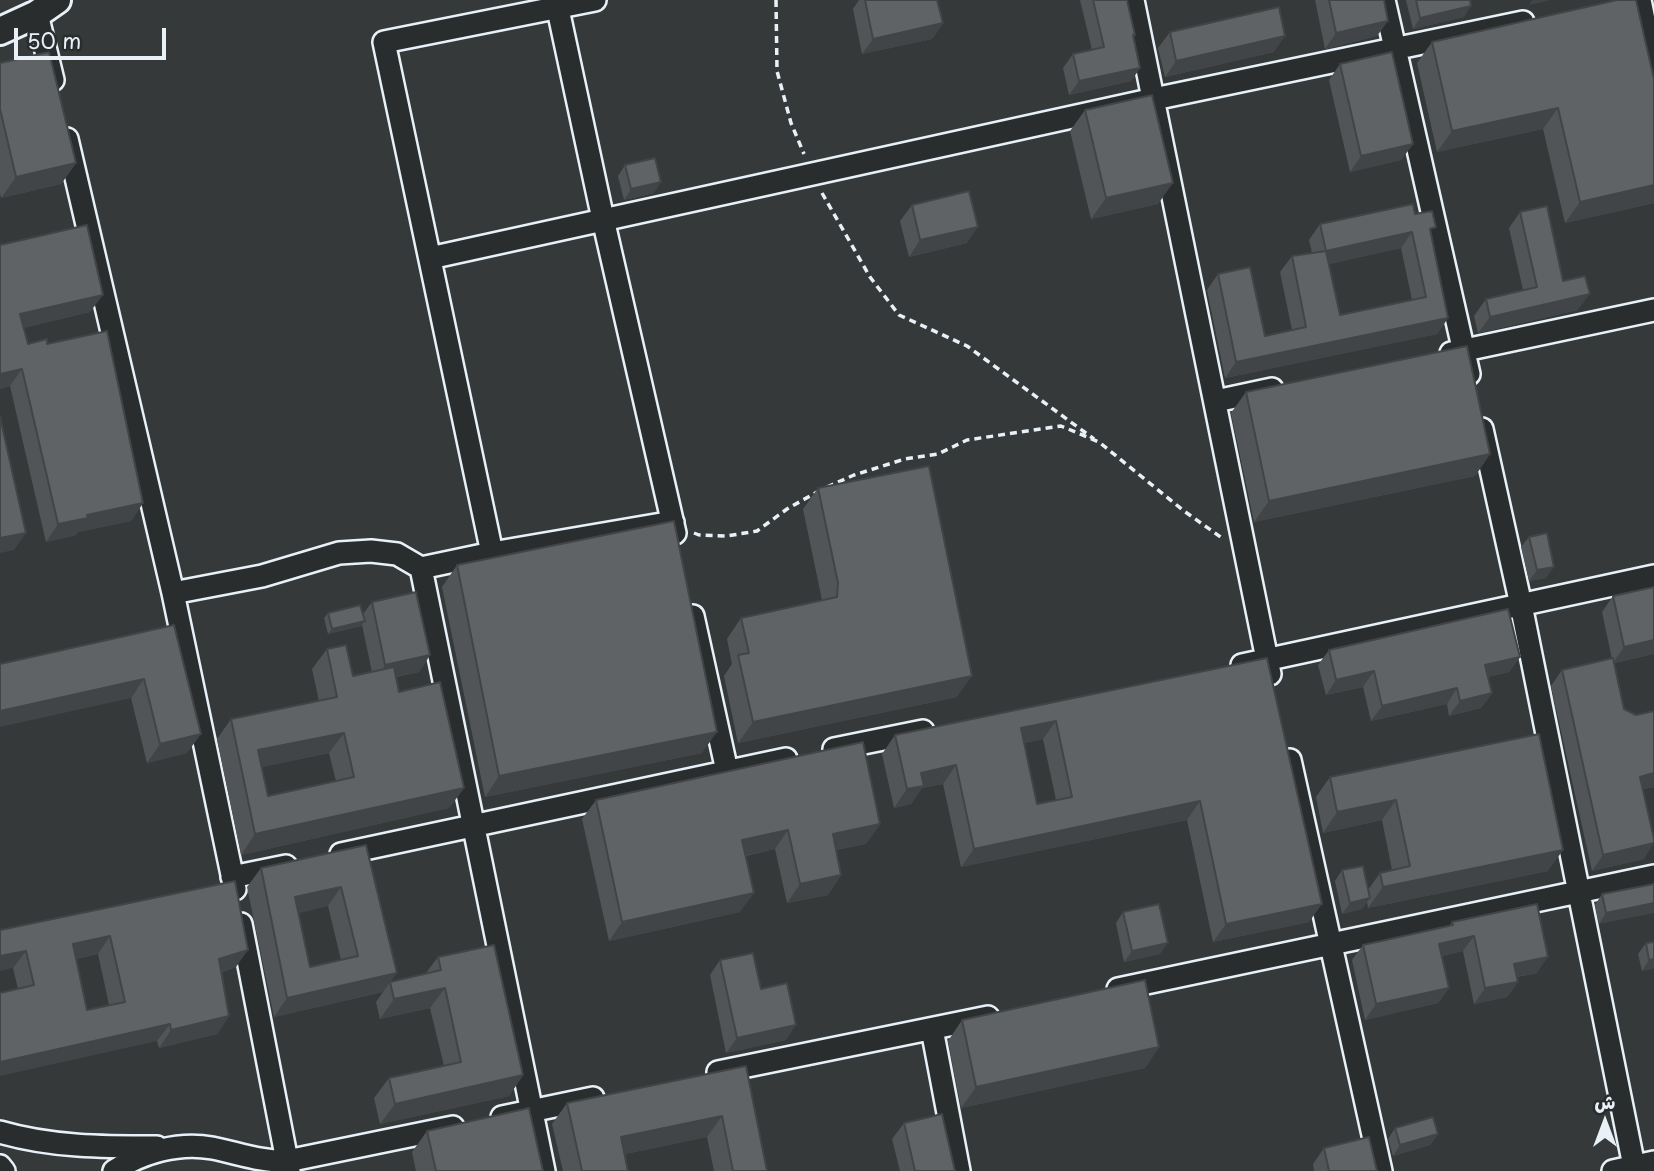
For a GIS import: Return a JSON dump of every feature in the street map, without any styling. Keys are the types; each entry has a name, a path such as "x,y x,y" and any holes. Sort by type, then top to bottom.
{"main road":[{"path":"0,31 47,7"}],"street":[{"path":"492,553 384,42 557,4 595,0"},
{"path":"1133,0 1273,687"},
{"path":"1384,0 1521,606 1634,1168"},
{"path":"1640,0 1654,70"},
{"path":"557,4 678,548"},
{"path":"47,7 56,95"},
{"path":"430,258 1154,99 1544,17"},
{"path":"63,122 173,593 288,1166"},
{"path":"1437,355 1654,310"},
{"path":"1216,401 1294,385"},
{"path":"173,593 262,576 339,554 371,551 397,555 421,568 673,522"},
{"path":"421,568 544,1171"},
{"path":"1227,668 1654,576"},
{"path":"690,601 727,771"},
{"path":"232,877 943,727"},
{"path":"1285,741 1381,1171"},
{"path":"1092,995 1654,876"},
{"path":"692,1078 1012,1012"},
{"path":"932,1028 959,1171"},
{"path":"0,1132 60,1145 210,1147 288,1166 612,1094"},
{"path":"114,1171 150,1152 180,1146"},
{"path":"0,1166 4,1171"}],"path":[{"path":"776,0 777,71 791,123 834,218 870,278 898,315 967,346 1099,442 1184,511 1227,541"},
{"path":"673,522 699,535 727,536 757,531 787,509 854,475 905,459 938,454 967,440 1061,426 1099,442"}],"building":[{"path":"865,0 937,0 943,23 873,39"},
{"path":"1093,0 1127,0 1140,68 1079,81 1073,54 1104,47"},
{"path":"1329,0 1384,0 1388,21 1336,33"},
{"path":"1416,0 1470,0 1471,6 1420,18"},
{"path":"1617,0 1636,0 1654,79 1654,185 1580,202 1558,108 1452,131 1432,42"},
{"path":"1279,7 1285,36 1176,61 1170,32"},
{"path":"49,52 76,163 16,177 0,109 0,63"},
{"path":"1392,52 1413,144 1361,156 1340,64"},
{"path":"1152,95 1173,183 1106,198 1085,110"},
{"path":"655,158 661,182 631,189 625,165"},
{"path":"969,191 978,227 920,240 912,205"},
{"path":"1413,204 1415,214 1432,211 1436,227 1430,229 1448,318 1236,362 1218,274 1250,267 1265,336 1306,327 1292,256 1326,251 1320,224","holes":["1412,232 1426,297 1340,315 1326,251"]},
{"path":"1547,206 1563,281 1585,276 1590,294 1490,317 1486,299 1537,287 1520,212"},
{"path":"87,225 103,295 20,314 28,344 47,339 47,344 107,331 143,503 58,524 22,369 0,374 0,245"},
{"path":"1467,346 1490,454 1269,501 1246,392"},
{"path":"0,417 26,533 0,538"},
{"path":"929,466 972,676 753,722 738,655 749,653 741,618 837,597 838,583 818,488"},
{"path":"674,521 717,732 499,776 457,565"},
{"path":"1547,533 1554,567 1537,570 1529,537"},
{"path":"1654,587 1654,640 1624,647 1613,596"},
{"path":"416,592 430,655 385,665 372,602"},
{"path":"360,605 365,621 332,629 328,613"},
{"path":"1508,609 1520,657 1485,665 1492,693 1460,701 1457,688 1382,706 1374,671 1336,680 1329,650"},
{"path":"174,625 201,734 160,744 144,679 0,711 0,664"},
{"path":"346,645 353,676 394,667 399,692 440,682 464,788 255,834 231,719 337,697 327,649","holes":["344,733 354,777 268,796 258,750"]},
{"path":"1267,658 1322,904 1226,924 1200,801 974,849 956,765 921,773 924,786 907,789 895,735","holes":["1056,721 1072,797 1037,804 1021,728"]},
{"path":"1613,658 1624,709 1636,715 1654,711 1654,773 1640,777 1654,843 1603,855 1562,670"},
{"path":"1539,734 1563,850 1383,887 1380,873 1410,866 1396,800 1337,812 1330,777"},
{"path":"863,742 880,824 833,834 841,875 800,884 788,830 742,840 754,893 622,922 596,800"},
{"path":"366,845 397,973 287,998 261,868","holes":["341,887 358,956 310,967 295,897"]},
{"path":"1363,866 1370,898 1350,903 1342,870"},
{"path":"235,881 248,950 219,959 229,1016 171,1030 170,1024 0,1062 0,993 34,985 26,951 0,956 0,930","holes":["110,936 125,1002 87,1010 73,944"]},
{"path":"1654,884 1654,903 1606,913 1602,894"},
{"path":"1159,904 1168,943 1132,951 1123,912"},
{"path":"1537,904 1548,957 1514,964 1518,982 1485,988 1474,936 1439,944 1449,988 1376,1004 1363,945"},
{"path":"1654,942 1654,959 1649,960 1646,943"},
{"path":"494,945 523,1075 395,1104 389,1078 461,1062 445,988 394,999 390,982 441,970 438,957"},
{"path":"753,953 761,989 787,983 796,1025 737,1038 720,960"},
{"path":"1145,980 1159,1047 976,1087 962,1020"},
{"path":"746,1066 767,1171 733,1171 722,1116 621,1137 628,1171 582,1171 567,1103"},
{"path":"529,1108 543,1171 436,1171 427,1131"},
{"path":"942,1114 955,1171 915,1171 904,1123"},
{"path":"1433,1117 1438,1134 1400,1145 1395,1128"},
{"path":"1369,1137 1377,1171 1329,1171 1324,1148"}]}
